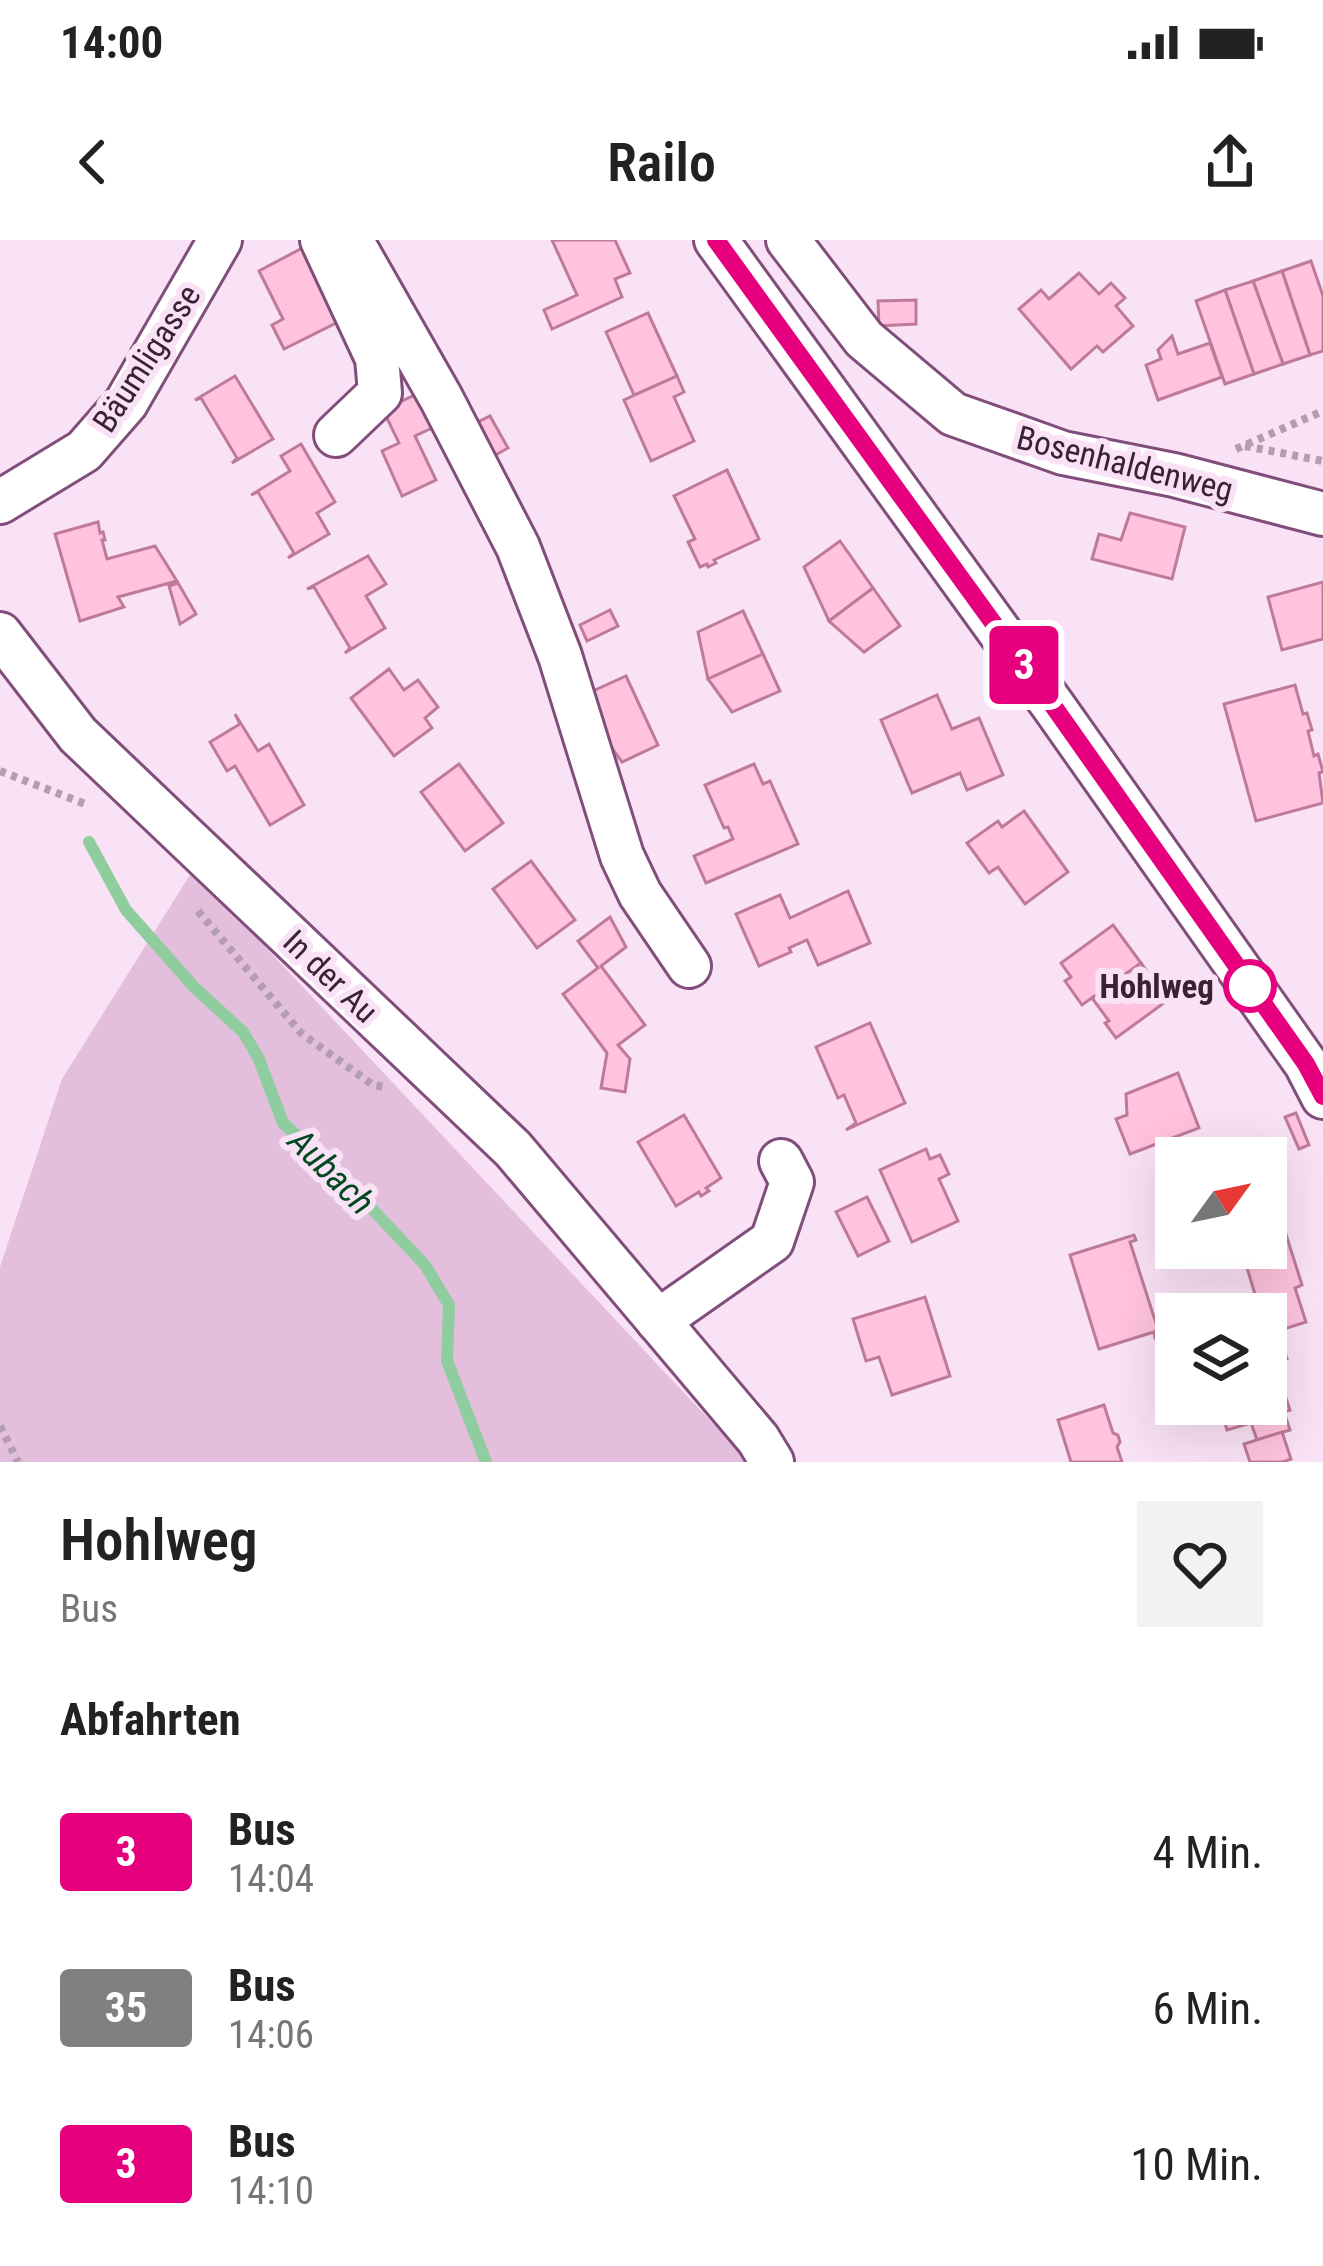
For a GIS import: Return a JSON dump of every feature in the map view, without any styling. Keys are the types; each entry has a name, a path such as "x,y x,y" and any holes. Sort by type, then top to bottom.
{"street":[{"name":"Bäumligasse","path":"0,502 84,452 126,403 220,240"},
{"path":"322,240 376,358 380,393 336,435"},
{"path":"351,240 518,547 560,656 622,856 640,894 689,966"},
{"path":"716,240 1067,725 1306,1064 1323,1096"},
{"name":"Bosenhaldenweg","path":"788,240 864,339 953,414 1063,453 1323,514"},
{"name":"In der Au","path":"0,634 78,735 513,1149 758,1439 772,1462"},
{"path":"658,1321 772,1241 792,1182 781,1161"}],"path":[{"path":"1174,476 1323,411"},
{"path":"1244,446 1323,461"},
{"path":"0,771 87,805 104,819"},
{"path":"197,910 302,1033 373,1085 416,1090 440,1080"},
{"path":"0,1426 18,1462"}],"shaded area":[{"path":"193,870 749,1462 0,1462 0,1267 62,1079"}],"building":[{"path":"552,240 615,240 630,273 615,279 622,297 552,329 544,310 577,295"},
{"path":"306,246 344,319 284,349 272,325 283,319 259,271"},
{"path":"1311,261 1323,296 1323,351 1310,355 1282,271"},
{"path":"1282,271 1310,355 1283,364 1253,281"},
{"path":"1079,273 1099,294 1111,283 1125,298 1116,306 1133,326 1103,352 1097,346 1071,369 1019,309 1041,290 1049,299"},
{"path":"1253,281 1283,364 1254,374 1225,290"},
{"path":"1225,290 1254,374 1225,384 1196,301"},
{"path":"916,300 916,324 879,326 878,301"},
{"path":"648,313 677,376 634,395 606,332"},
{"path":"1172,336 1178,354 1210,343 1222,377 1158,400 1146,365 1161,359 1158,350"},
{"path":"235,376 273,439 232,463 237,458 201,398 195,400"},
{"path":"677,376 684,392 674,397 694,441 651,461 624,400"},
{"path":"417,394 432,428 415,436 436,480 402,496 382,451 399,443 383,410"},
{"path":"490,416 508,448 492,457 474,424"},
{"path":"301,444 335,502 317,513 329,534 288,558 294,553 258,492 251,495 290,471 281,456"},
{"path":"727,470 759,539 700,567 688,542 695,539 674,496"},
{"path":"1130,513 1185,527 1172,579 1092,559 1099,534 1121,540"},
{"path":"98,522 107,559 155,546 177,581 118,597 124,607 80,621 55,534"},
{"path":"840,541 873,588 829,621 804,567"},
{"path":"368,556 386,584 366,596 385,628 345,653 350,648 314,587 307,589"},
{"path":"1323,582 1323,639 1282,650 1268,597"},
{"path":"178,583 196,614 180,624 169,586"},
{"path":"873,588 900,626 864,652 829,621"},
{"path":"610,610 618,626 587,641 580,625"},
{"path":"743,611 763,654 708,679 698,632"},
{"path":"763,654 780,691 732,712 708,679"},
{"path":"389,669 404,690 418,680 438,707 425,718 432,728 394,756 351,698"},
{"path":"626,676 658,745 622,762 603,735 593,691"},
{"path":"1295,685 1312,730 1308,731 1314,756 1318,754 1323,772 1319,773 1323,803 1256,821 1224,704"},
{"path":"937,695 952,729 979,718 1003,775 967,790 960,773 912,793 881,720"},
{"path":"235,714 258,751 269,744 304,805 270,825 235,766 227,771 210,742 240,724"},
{"path":"459,764 503,823 465,851 421,792"},
{"path":"754,764 763,784 770,781 798,844 706,883 694,856 733,839 705,785"},
{"path":"1024,811 1068,872 1025,904 998,867 989,873 967,843 998,821 1002,827"},
{"path":"531,861 575,920 537,948 493,889"},
{"path":"848,891 870,943 818,965 807,940 759,966 736,914 780,895 790,918"},
{"path":"610,917 626,947 601,966 645,1025 618,1045 630,1059 625,1092 601,1088 607,1053 563,994 598,968 578,941"},
{"path":"1113,925 1141,963 1082,1005 1065,981 1071,977 1061,963"},
{"path":"1141,963 1168,1000 1116,1038 1092,998"},
{"path":"870,1023 905,1103 846,1130 856,1123 844,1095 838,1098 816,1047"},
{"path":"1178,1073 1199,1128 1175,1137 1155,1137 1155,1145 1130,1154 1116,1119 1127,1115 1126,1094"},
{"path":"1296,1113 1309,1145 1299,1149 1285,1117"},
{"path":"684,1115 721,1178 701,1196 699,1192 676,1206 638,1142"},
{"path":"926,1149 930,1159 940,1155 949,1174 939,1179 958,1221 912,1242 880,1170"},
{"path":"867,1197 889,1241 858,1256 836,1212"},
{"path":"1134,1235 1136,1240 1130,1242 1155,1320 1155,1338 1154,1332 1099,1349 1070,1255"},
{"path":"1287,1238 1302,1285 1295,1288 1306,1322 1287,1328 1287,1293 1255,1293 1247,1269 1287,1269"},
{"path":"925,1297 950,1376 892,1395 879,1357 866,1361 853,1319"},
{"path":"1104,1405 1113,1433 1118,1435 1122,1462 1071,1462 1058,1420"},
{"path":"1287,1421 1290,1430 1257,1440 1252,1425 1287,1425"},
{"path":"1282,1432 1291,1459 1250,1462 1244,1444"}],"waterway":[{"name":"Aubach","path":"89,842 126,910 194,987 243,1032 258,1057 283,1123 425,1265 449,1305 447,1361 486,1462"}],"bus line":[{"name":"3","path":"716,240 1054,707 1306,1064 1323,1096"}],"place":[{"name":"Hohlweg","path":"1250,986"}]}
